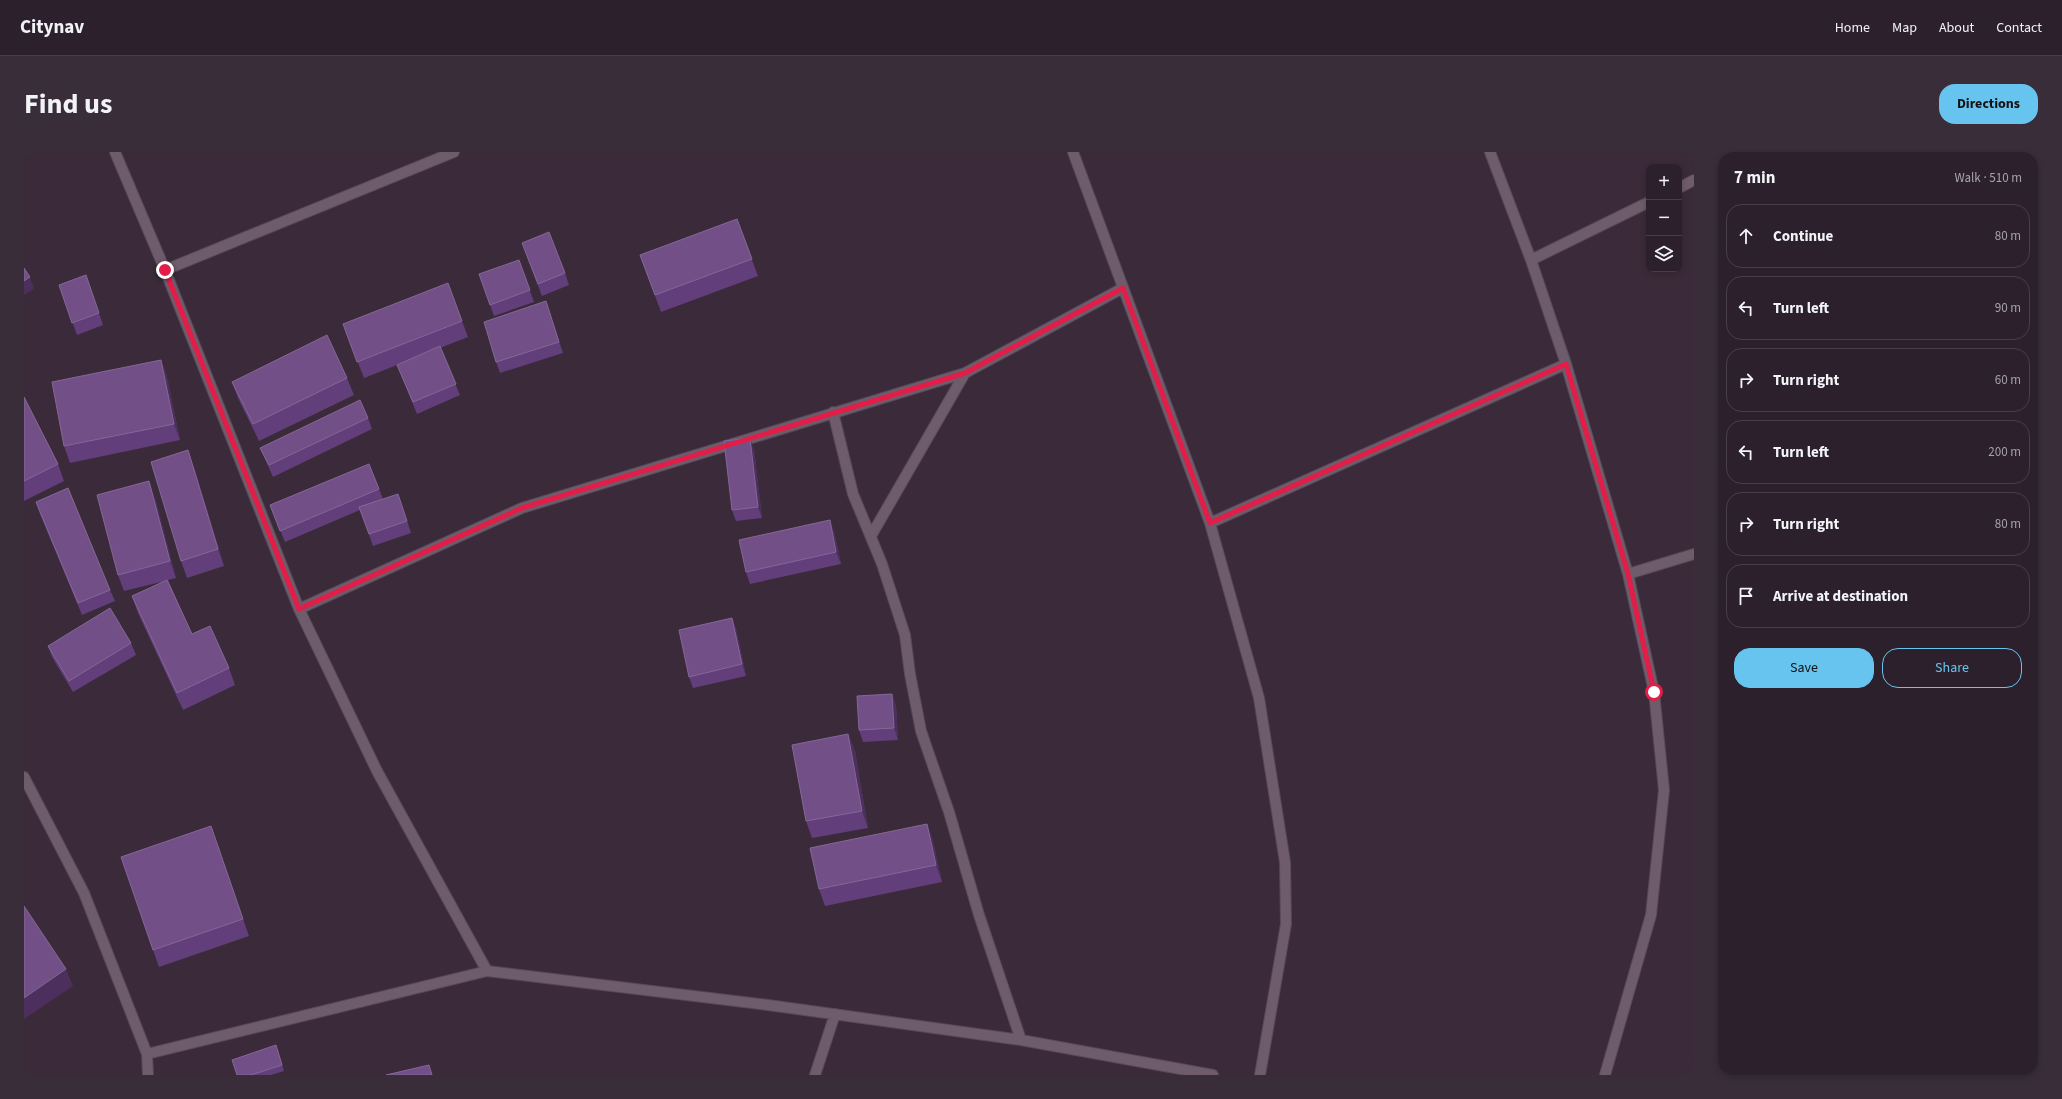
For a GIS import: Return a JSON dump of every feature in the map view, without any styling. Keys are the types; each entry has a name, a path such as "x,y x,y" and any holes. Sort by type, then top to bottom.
{"street":[{"path":"115,152 165,270 299,609 376,771 487,971"},
{"path":"165,270 454,152"},
{"path":"1073,152 1210,523 1259,698 1285,862 1286,924 1260,1075"},
{"path":"1490,152 1531,260 1566,364 1628,574 1654,692 1664,790 1651,915 1604,1075"},
{"path":"1682,186 1694,180"},
{"path":"1531,260 1646,203"},
{"path":"299,609 522,508 965,373 1123,288"},
{"path":"1210,523 1566,364"},
{"path":"871,536 965,373"},
{"path":"833,412 853,494 882,564 905,635 910,674 921,730 949,812 979,915 1021,1040"},
{"path":"1628,574 1694,554"},
{"path":"24,777 84,894 147,1054 148,1075"},
{"path":"147,1054 487,971 836,1014 1021,1040 1213,1075"},
{"path":"815,1075 836,1014"}],"building":[{"path":"737,219 752,259 655,295 640,255"},
{"path":"549,232 565,273 538,284 522,243"},
{"path":"519,260 530,290 490,305 479,274"},
{"path":"24,268 30,277 24,281"},
{"path":"86,275 99,313 72,323 59,285"},
{"path":"448,283 462,321 357,362 343,324"},
{"path":"546,301 559,342 496,362 484,322"},
{"path":"327,335 347,378 253,424 232,382"},
{"path":"440,346 456,384 413,402 397,365"},
{"path":"161,360 174,424 64,446 52,382"},
{"path":"24,397 58,464 24,481"},
{"path":"360,400 368,418 269,465 260,448"},
{"path":"750,438 758,507 732,510 724,441"},
{"path":"188,450 218,549 181,561 151,462"},
{"path":"369,464 379,489 280,531 270,505"},
{"path":"149,481 170,561 118,575 97,495"},
{"path":"68,488 110,590 78,603 36,502"},
{"path":"398,494 407,521 369,534 359,507"},
{"path":"830,520 836,552 746,572 739,540"},
{"path":"167,580 192,634 210,626 229,668 177,693 132,596"},
{"path":"110,608 131,643 69,681 48,646"},
{"path":"732,618 742,664 689,677 679,630"},
{"path":"892,694 894,728 859,730 857,696"},
{"path":"848,734 862,811 806,821 792,745"},
{"path":"927,824 936,865 819,889 810,848"},
{"path":"211,826 243,919 153,950 121,857"},
{"path":"24,906 66,969 24,998"},
{"path":"276,1045 282,1065 251,1075 237,1075 232,1060"},
{"path":"429,1065 432,1075 386,1075"}],"route":[{"path":"165,270 299,609 522,508 965,373 1123,288 1210,523 1566,364 1628,574 1654,692"}]}
